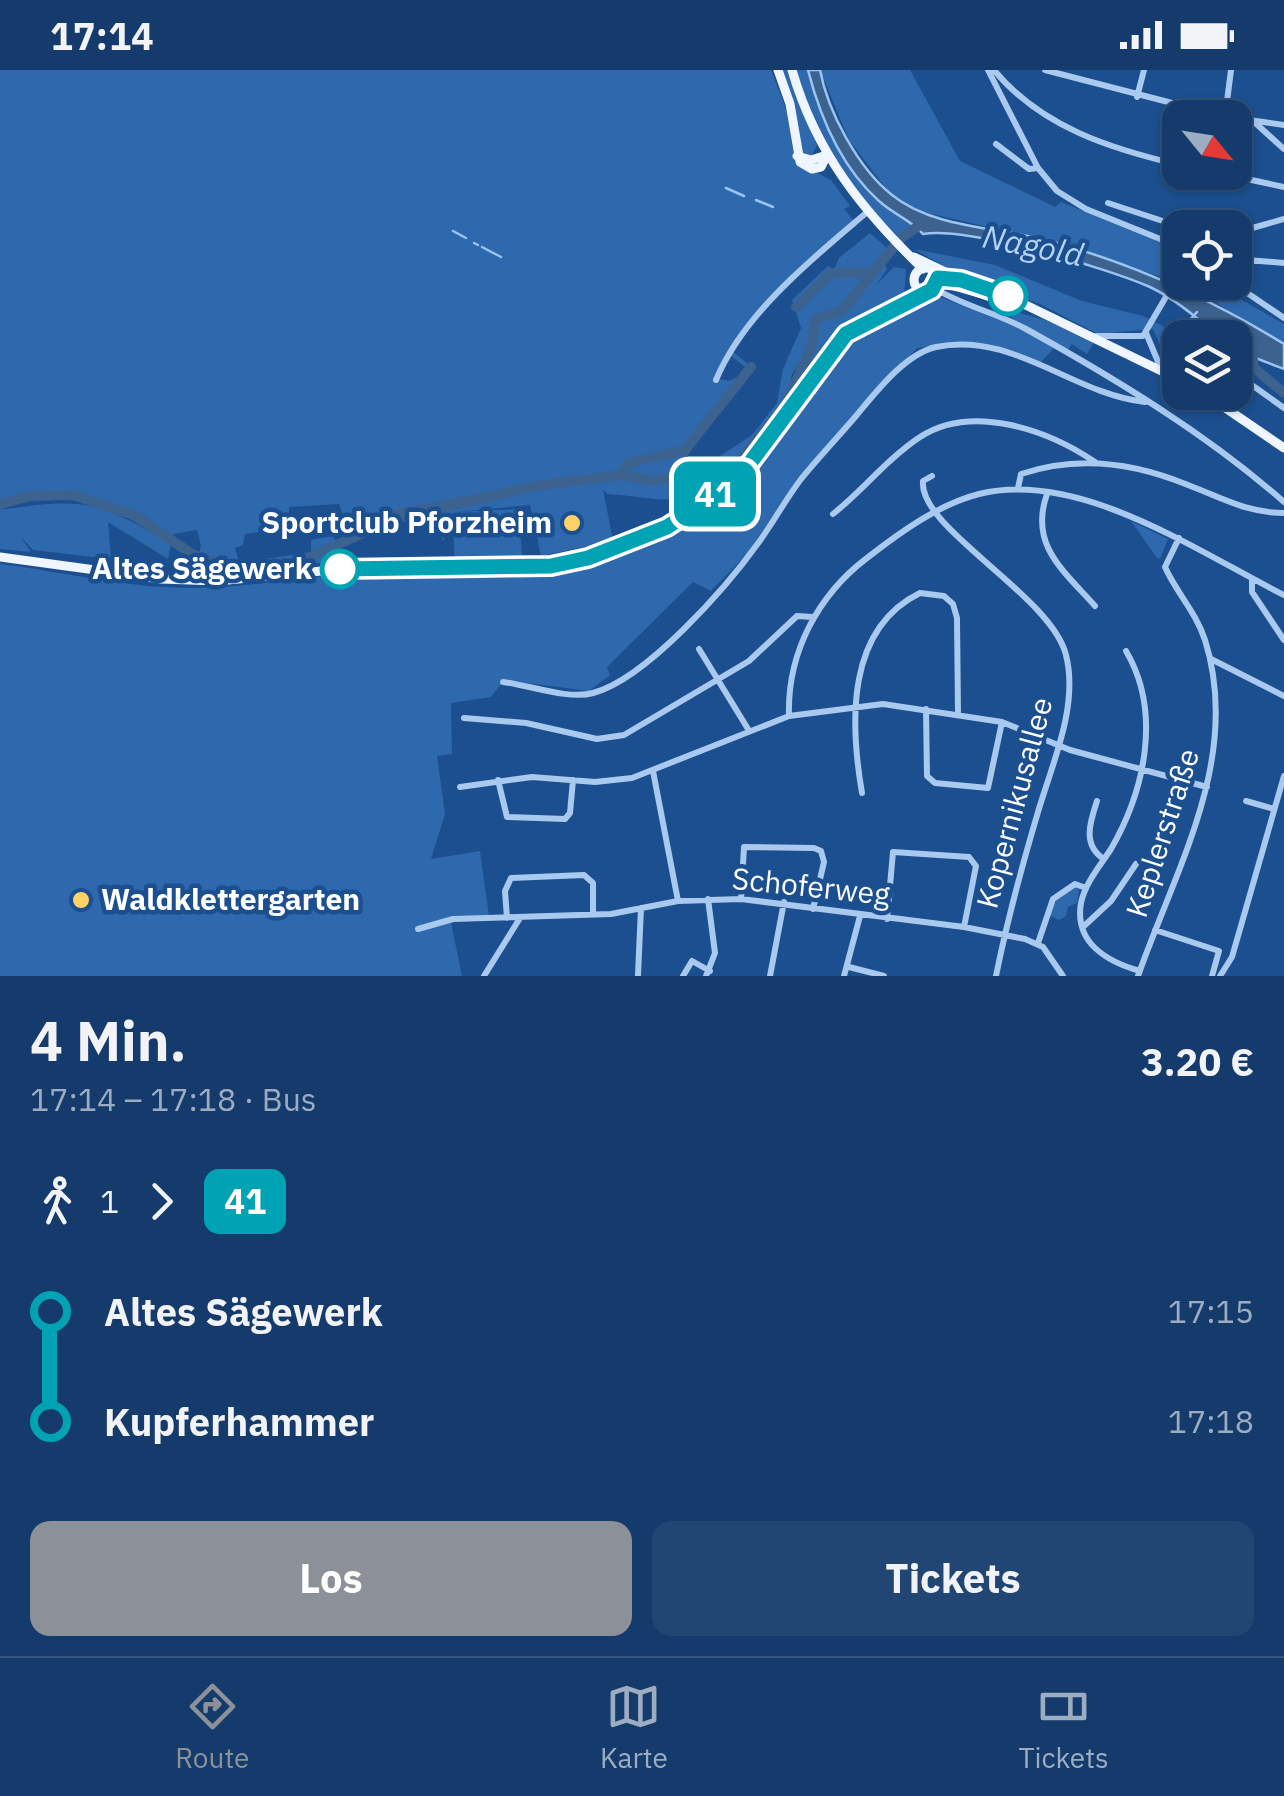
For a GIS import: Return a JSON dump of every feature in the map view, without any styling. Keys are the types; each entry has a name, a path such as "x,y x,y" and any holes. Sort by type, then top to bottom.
{"main road":[{"path":"778,70 790,104 797,156 803,165 839,177"},
{"path":"792,70 811,122 839,177 930,285 1022,305"},
{"path":"797,156 811,160 827,155"},
{"path":"816,169 826,163 827,155"},
{"path":"906,252 961,280 1096,336 1162,371"},
{"path":"920,270 934,271 930,285"},
{"path":"0,557 161,579 218,581 362,567 512,570 588,558 667,527 707,501 768,443 846,334 930,285 961,280"},
{"path":"1235,410 1284,448"}],"street":[{"path":"991,70 1023,98 1078,134 1162,159"},
{"path":"991,70 1038,168 1072,201 1162,239"},
{"path":"1045,70 1162,102"},
{"path":"1137,96 1144,70"},
{"path":"1230,100 1231,70"},
{"path":"1253,121 1284,125"},
{"path":"1253,121 1284,149"},
{"path":"996,144 1028,169 1038,168"},
{"path":"1252,180 1284,187"},
{"path":"1108,202 1162,220"},
{"path":"716,380 736,342 817,255 866,212"},
{"path":"1252,228 1284,219"},
{"path":"1252,260 1284,263"},
{"path":"930,285 1023,327 1218,449 1284,502"},
{"path":"1252,296 1284,318"},
{"path":"1096,336 1132,338 1148,331 1165,300"},
{"path":"1148,331 1162,371"},
{"path":"503,682 582,695 618,686 641,670 751,553 803,476 874,395 916,355 932,348 1013,351 1112,398 1145,402"},
{"path":"1252,385 1284,408"},
{"path":"833,514 889,461 944,425 1018,426 1095,462"},
{"path":"1018,488 1021,474 1095,462 1148,471 1246,511 1284,513"},
{"path":"932,476 923,481 922,489 938,512"},
{"path":"789,716 796,669 813,617 831,589 854,568 938,512 974,495 1018,488 1123,511 1284,595"},
{"path":"1047,494 1040,526 1044,543 1095,606"},
{"name":"Kopernikusallee","path":"938,512 956,535 1033,601 1057,631 1069,678 1059,744 996,976"},
{"name":"Keplerstraße","path":"1139,974 1207,787 1218,727 1218,690 1210,659 1196,619 1165,567 1179,538"},
{"path":"1252,578 1252,592 1284,640"},
{"path":"862,794 857,706 866,646 911,597 928,592 949,600 955,611 958,712"},
{"path":"464,718 526,723 588,738 613,737 749,662 797,616 813,617"},
{"path":"699,649 748,729"},
{"path":"1126,651 1146,708 1148,742 1141,770 1104,859 1086,888 1080,914 1093,948 1139,974"},
{"path":"1210,659 1284,696"},
{"path":"460,787 498,780 613,780 653,771 748,729 789,716 857,706 958,712 1002,722 1141,770 1207,787"},
{"path":"926,709 927,776 935,783 988,788 1002,722"},
{"path":"653,771 678,901"},
{"path":"1220,976 1232,957 1284,776"},
{"path":"498,780 507,817 565,819 570,812 573,780"},
{"path":"1098,802 1089,837 1095,853 1104,859"},
{"path":"1246,802 1274,809"},
{"path":"742,899 744,847 814,848 821,851 824,862 813,909"},
{"path":"886,918 893,852 969,858 976,866 964,927"},
{"path":"1083,928 1111,902 1136,864"},
{"path":"508,918 505,891 510,878 584,874 592,883 593,914"},
{"path":"1063,976 1038,943 1058,894 1075,884 1086,888"},
{"path":"683,976 692,961 708,973 715,953 708,899"},
{"name":"Schoferweg","path":"418,928 453,919 593,914 678,901 742,899 964,927 1038,943"},
{"path":"770,976 784,902"},
{"path":"638,975 641,908"},
{"path":"844,976 850,967 860,916"},
{"path":"484,976 520,918"},
{"path":"1155,930 1219,950 1212,976"},
{"path":"850,967 884,976"}],"shaded area":[{"path":"0,70 771,70 786,109 795,161 831,180 850,206 844,209 854,221 741,334 716,378 729,381 743,374 745,367 730,355 733,352 753,368 684,460 702,463 706,472 733,468 688,497 607,494 603,489 613,541 541,556 530,505 456,512 519,509 522,558 455,562 452,512 443,542 435,511 341,542 343,531 361,526 359,516 344,518 339,504 289,507 289,528 245,534 243,545 235,548 239,563 311,552 311,540 333,536 344,555 341,560 224,576 197,566 201,546 197,530 173,534 172,543 111,511 69,499 47,499 1,510 52,504 90,506 126,519 171,544 168,559 108,522 111,559 33,550 20,536 31,552 0,549"},
{"path":"782,70 788,70 817,145 811,157 802,154"},
{"path":"796,70 808,70 833,138 859,179 894,213 915,225 898,236 864,199 825,138"},
{"path":"820,70 910,70 960,161 1055,207 1061,202 1162,243 1162,277 1045,240 919,211 891,195 849,140"},
{"path":"870,233 887,248 840,306 811,319 808,352 792,374 786,403 749,451 723,464 720,456 752,435 777,403 783,369 801,328 792,300 828,266 834,270 839,258"},
{"path":"914,249 995,265 1082,301 1143,316 1162,326 1162,349 1153,329 1098,334 1040,304 965,278"},
{"path":"884,262 887,269 877,284 894,267 906,269 904,298 837,334 791,395 812,350 816,320 847,310"},
{"path":"940,297 1027,331 1054,348 1040,363 980,345 917,348 798,477 748,553 711,591 693,582 607,667 610,675 589,691 504,680 491,697 451,703 452,754 437,756 445,814 431,859 480,851 489,916 450,918 462,976 0,976 0,564 123,583 196,588 368,573 499,578 586,564 641,543 717,499 747,473 816,380 867,326 900,307"},
{"path":"1212,300 1242,300 1284,324 1284,344 1252,325 1252,320 1245,320"},
{"path":"1012,311 1045,320 1094,342 1087,354 1072,344 1067,352 1007,315"},
{"path":"1131,521 1168,539 1160,559 1157,558"},
{"path":"1074,887 1079,889 1077,903 1068,907 1066,916 1059,920 1049,915 1059,895"}],"water":[{"path":"808,70 820,70 837,121 856,155 879,184 908,206 946,220 1027,236 1109,259 1162,280 1162,294 1130,279 1002,242 943,233 923,234 866,188 843,157 819,106"},
{"path":"1172,300 1204,300 1243,320 1199,320"},
{"path":"1252,325 1284,344 1284,369 1252,357"}],"waterway":[{"path":"726,188 744,196"},
{"path":"756,200 773,207"},
{"path":"0,504 31,496 73,495 134,515 192,554 224,566 297,563 394,519 535,486 621,475 653,481 739,462 786,404 811,348 816,319 842,311 901,238 920,225"},
{"path":"453,231 466,238"},
{"path":"474,243 478,245"},
{"path":"482,247 501,257"},
{"path":"796,307 831,273 873,273"},
{"path":"1190,320 1197,312"},
{"name":"Nagold","path":"1252,354 1254,368 1284,393"},
{"path":"621,475 628,463 685,450 751,367"},
{"path":"375,520 390,513 535,486"},
{"path":"178,541 176,547 206,565 213,562"}],"bus line":[{"name":"41","path":"340,569 424,566 512,570 551,566 588,558 667,527 707,501 750,463 787,419 826,356 846,334 932,290 938,278 961,280 1008,296"}],"place":[{"name":"Sportclub Pforzheim","path":"572,523"},
{"name":"Altes Sägewerk","path":"340,569"},
{"name":"Waldklettergarten","path":"81,900"}]}
